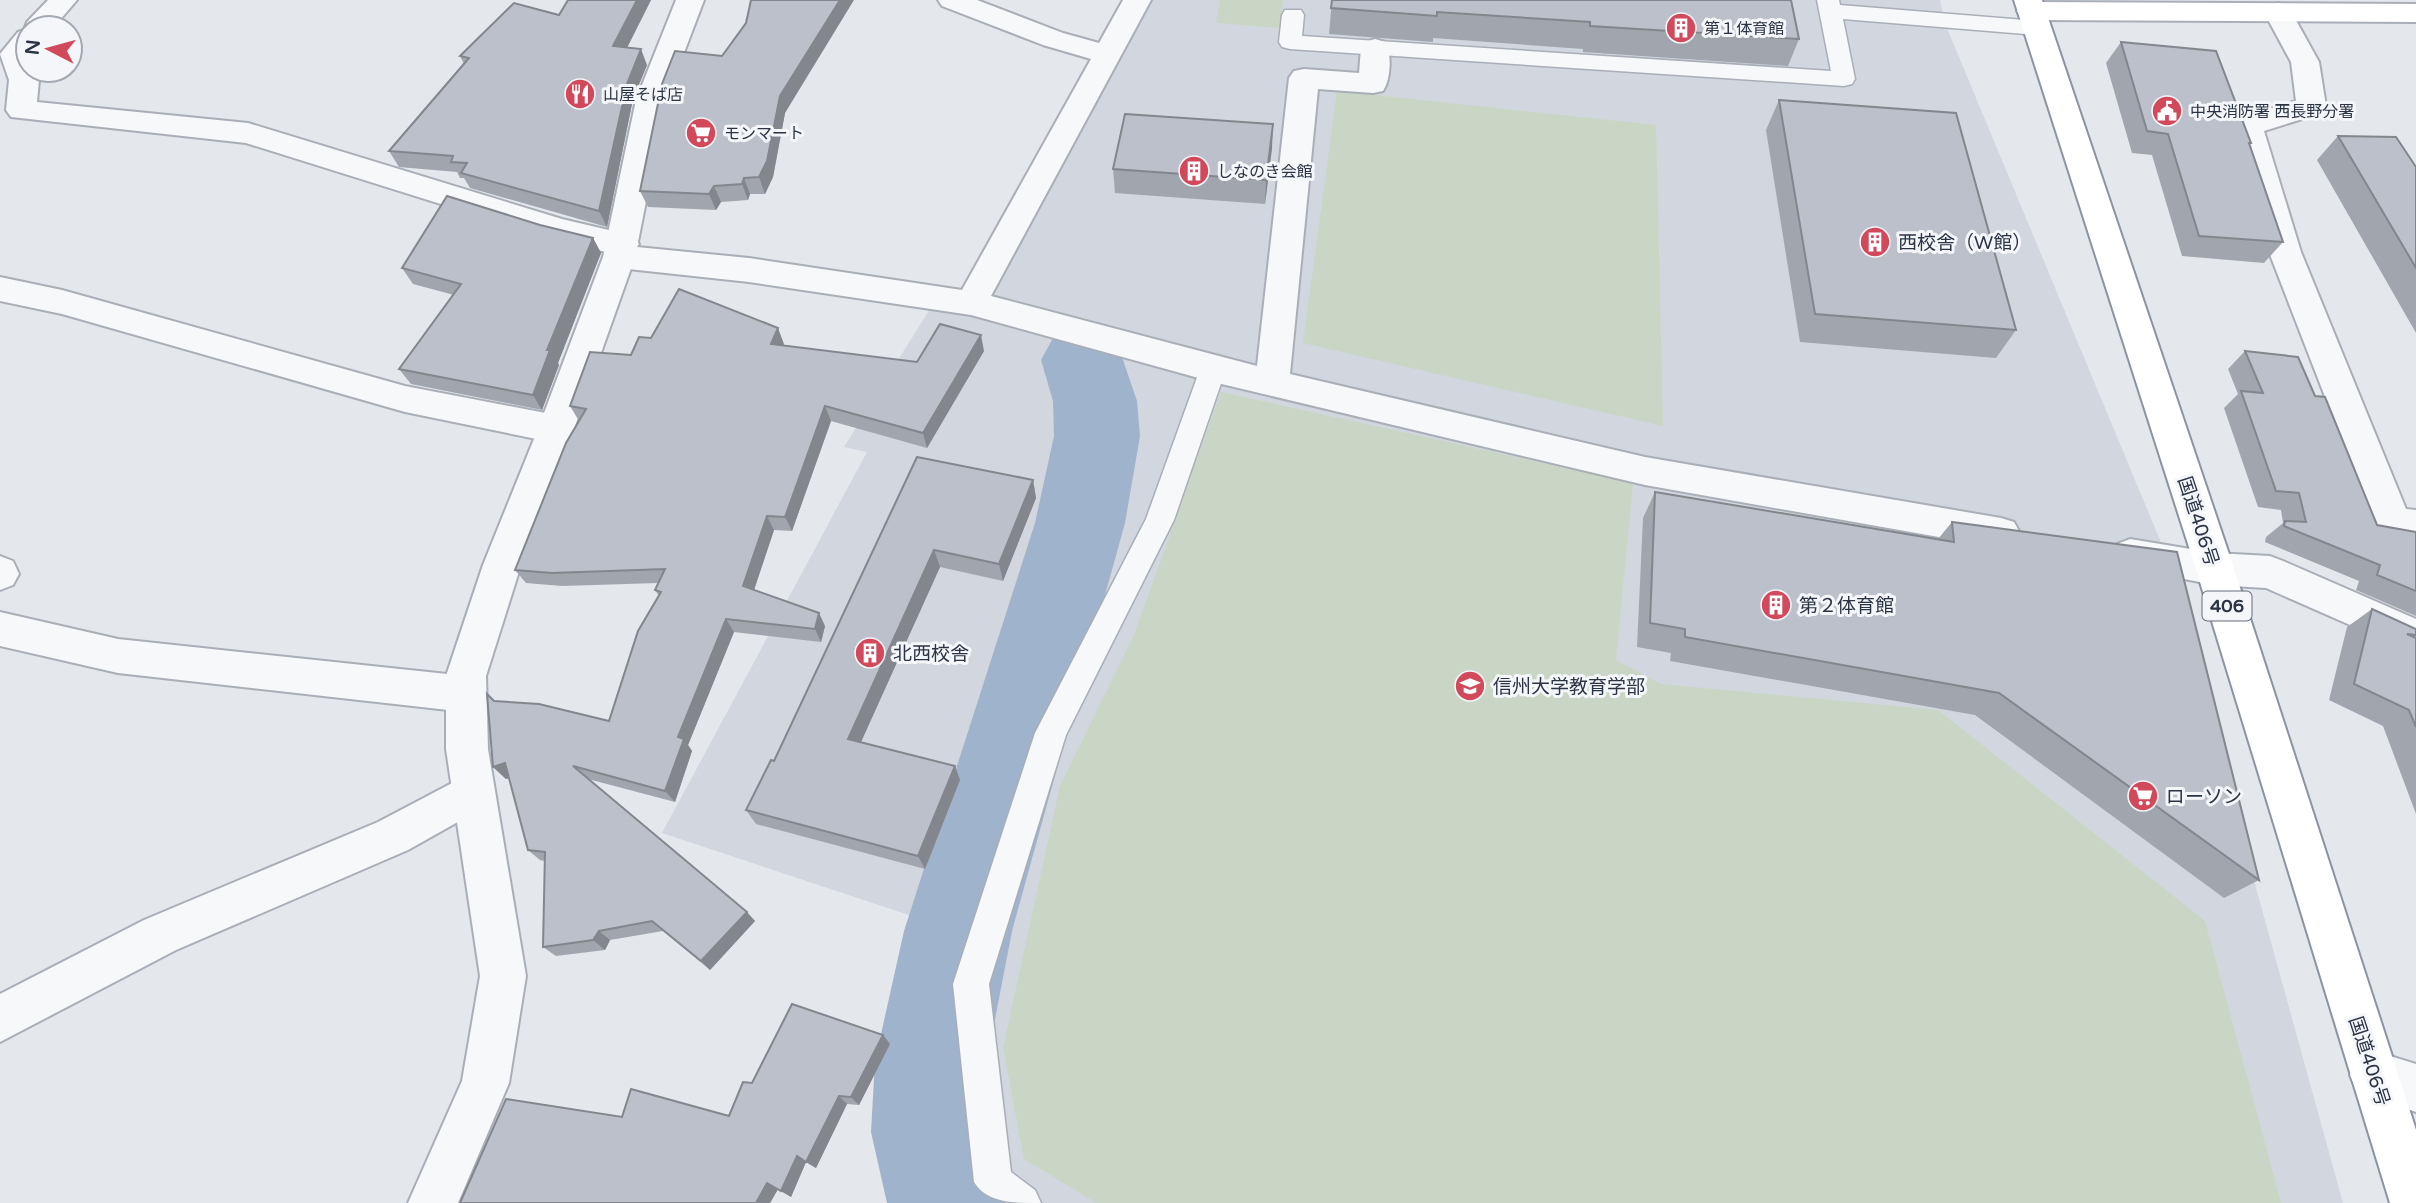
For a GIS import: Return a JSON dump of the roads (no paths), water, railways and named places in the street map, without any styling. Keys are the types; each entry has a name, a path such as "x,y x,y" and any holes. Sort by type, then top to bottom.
{"main road":[{"path":"2032,13 2278,12 2361,6 2416,13"},
{"name":"国道406号","path":"2032,13 2215,569 2395,1082 2415,1203"}],"street":[{"path":"50,14 63,0"},
{"path":"433,1203 485,1083 503,976 467,749 466,676 502,565 556,429 621,250 651,100 690,0"},
{"path":"952,0 1053,38 1107,54"},
{"path":"971,303 1137,0"},
{"path":"2278,12 2305,62 2311,106 2246,126 2285,252 2393,523 2416,524"},
{"path":"1272,383 1304,78 1373,84 1376,48"},
{"path":"23,84 11,120 248,133 621,250 971,303 1213,369 1645,471 2039,539"},
{"path":"0,289 62,302 405,399 556,429"},
{"path":"2093,548 2215,569 2270,572 2416,637"},
{"path":"0,629 118,656 466,694"},
{"path":"0,1019 160,935 393,836 473,791"}],"lane":[{"path":"1293,15 1290,42 1844,79 1829,6 2032,13"},
{"path":"1022,1203 993,1182 971,984 1051,733 1160,520 1213,369"}],"waterway":[{"path":"946,1203 929,1132 931,1061 958,931 1080,523 1097,436 1095,401 1082,360"}],"place":[{"name":"第１体育館","path":"1681,28"},
{"name":"山屋そば店","path":"580,94"},
{"name":"中央消防署 西長野分署","path":"2167,111"},
{"name":"モンマート","path":"701,133"},
{"name":"しなのき会館","path":"1194,171"},
{"name":"西校舎（W館）","path":"1875,242"},
{"name":"第２体育館","path":"1776,605"},
{"name":"北西校舎","path":"870,653"},
{"name":"信州大学教育学部","path":"1470,686"},
{"name":"ローソン","path":"2143,796"}]}
